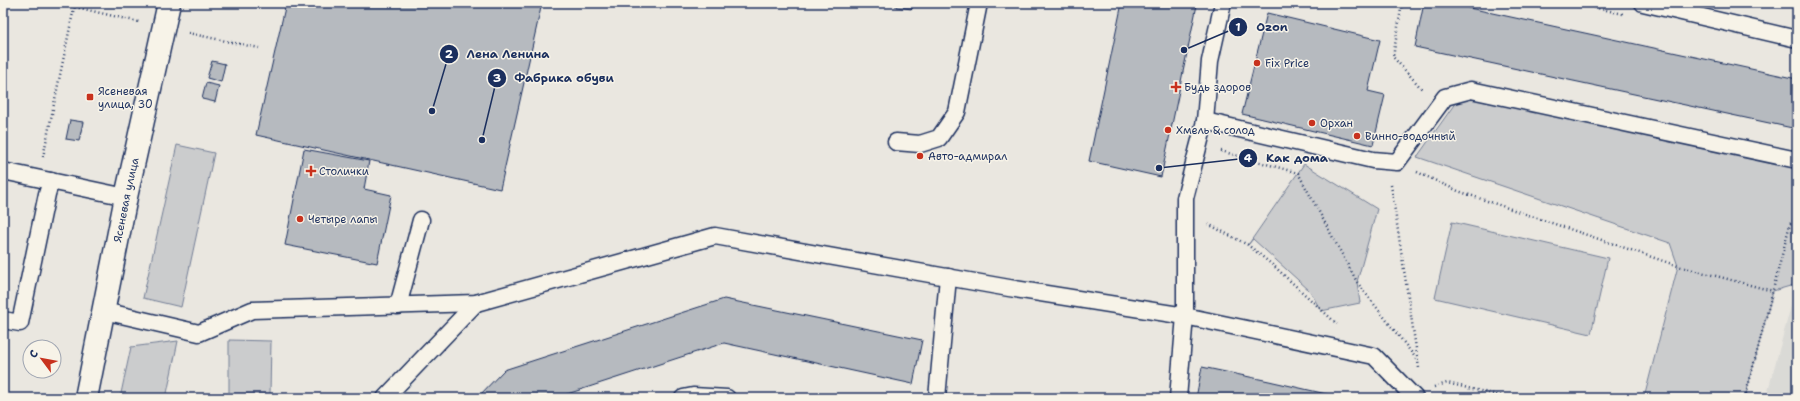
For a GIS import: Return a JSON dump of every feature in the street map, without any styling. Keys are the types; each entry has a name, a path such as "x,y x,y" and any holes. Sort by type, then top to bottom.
{"main road":[{"name":"Ясеневая улица","path":"86,398 126,198 169,3"}],"lane":[{"path":"896,142 920,144 939,138 957,112 979,3"},
{"path":"1178,398 1185,316 1185,198 1205,121 1210,61 1223,3"},
{"path":"1643,3 1797,39"},
{"path":"1205,121 1373,160 1397,162 1445,97 1471,90 1797,160"},
{"path":"3,170 126,198"},
{"path":"3,320 20,323 51,180"},
{"path":"398,306 421,220"},
{"path":"104,311 199,334 252,310 476,303 714,236 948,277 1185,316 1374,356 1416,394"},
{"path":"937,398 948,277"},
{"path":"385,398 476,303"},
{"path":"683,398 693,396 727,398"}],"path":[{"path":"1402,3 1393,57 1438,107"},
{"path":"1218,150 1298,173 1357,282 1418,361"},
{"path":"1388,161 1418,361 1416,394 1447,383 1510,398"},
{"path":"1411,170 1458,191 1678,266 1773,290"},
{"path":"1185,198 1209,226 1248,245 1275,267 1339,326"},
{"path":"1745,398 1790,224 1797,217"}],"shaded area":[{"path":"1472,96 1797,164 1797,284 1773,291 1745,398 1644,398 1678,266 1670,243 1417,157 1456,102"},
{"path":"177,145 214,153 181,307 143,298"},
{"path":"1304,164 1377,209 1357,282 1360,303 1321,311 1310,291 1253,239 1248,245"},
{"path":"1452,222 1608,258 1591,334 1435,298"},
{"path":"1797,284 1797,398 1766,398"},
{"path":"229,340 271,341 270,394 229,394"},
{"path":"178,341 166,398 120,398 131,347"}],"building":[{"path":"286,3 542,3 500,189 256,135"},
{"path":"896,3 913,3 912,9 896,7"},
{"path":"1122,3 1188,3 1197,5 1161,177 1089,161"},
{"path":"1424,3 1446,3 1797,79 1797,129 1415,47"},
{"path":"1267,13 1380,40 1368,91 1385,95 1373,145 1242,114"},
{"path":"212,61 225,64 221,82 207,78"},
{"path":"206,83 219,86 215,102 202,99"},
{"path":"70,120 83,122 79,141 66,139"},
{"path":"304,149 369,161 364,189 391,195 377,263 285,245"},
{"path":"724,299 922,340 913,384 724,343 555,398 477,398 504,370"},
{"path":"1202,367 1269,381 1344,398 1196,398"}],"place":[{"name":"Ozon","path":"1184,50"},
{"name":"Fix Price","path":"1257,63"},
{"name":"Будь здоров","path":"1176,87"},
{"name":"Ясеневая улица, 30","path":"90,97"},
{"name":"Лена Ленина","path":"432,111"},
{"name":"Орхан","path":"1312,123"},
{"name":"Хмель & солод","path":"1168,130"},
{"name":"Винно-водочный","path":"1357,136"},
{"name":"Фабрика обуви","path":"482,140"},
{"name":"Авто-адмирал","path":"920,156"},
{"name":"Как дома","path":"1159,168"},
{"name":"Столички","path":"311,171"},
{"name":"Четыре лапы","path":"300,219"}]}
